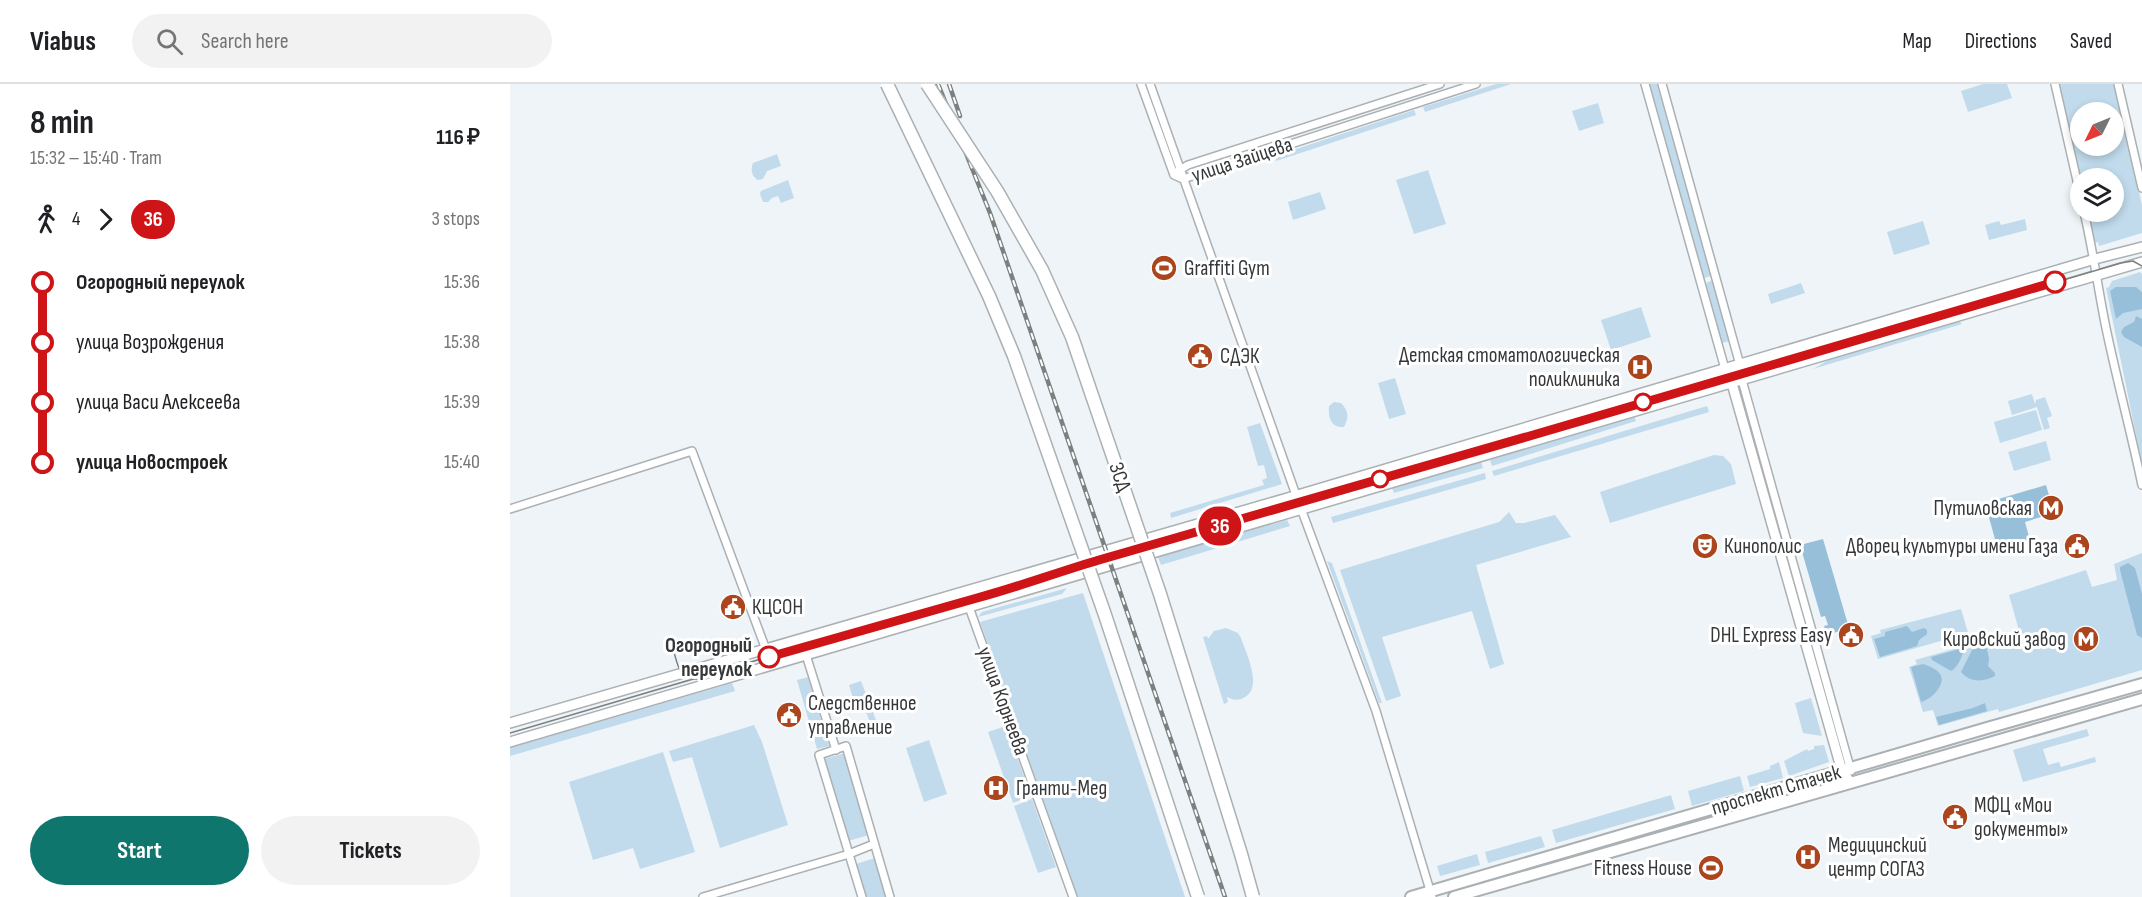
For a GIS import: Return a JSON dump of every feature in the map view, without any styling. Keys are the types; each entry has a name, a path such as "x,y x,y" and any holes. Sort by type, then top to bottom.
{"highway":[{"path":"887,84 989,296 1014,356 1105,615 1198,897"},
{"name":"ЗСД","path":"927,84 997,191 1042,270 1072,338 1160,594 1253,897"}],"main road":[{"path":"510,723 2142,247"},
{"path":"510,742 2142,262"},
{"path":"1740,365 1737,382 1850,782"},
{"path":"1725,369 1737,382"},
{"name":"проспект Стачек","path":"1411,897 1431,894 1847,769 2142,684"},
{"name":"проспект Стачек","path":"1454,897 2142,699"}],"street":[{"path":"1141,84 1174,176"},
{"path":"1150,84 1296,495 1376,711 1431,894"},
{"name":"улица Зайцева","path":"1440,84 1180,168 1174,176 1183,179 1476,84"},
{"path":"1645,84 1725,369"},
{"path":"1662,84 1740,365"},
{"path":"2055,84 2074,168"},
{"path":"2118,84 2142,188"},
{"path":"2086,222 2095,259 2096,277 2142,485"},
{"path":"510,509 692,451 765,647"},
{"name":"улица Корнеева","path":"969,607 1073,897"},
{"path":"806,655 836,750"},
{"path":"862,897 819,755 846,746 890,897"},
{"path":"703,897 849,854 874,844"}],"shaded area":[{"path":"1496,84 1511,84 1425,112 1423,107"},
{"path":"1650,84 1657,84 1711,276 1704,278"},
{"path":"1983,84 2007,84 2012,98 1968,112 1961,91"},
{"path":"2059,84 2114,84 2118,102 2070,102 2070,134"},
{"path":"1598,103 1604,123 1579,131 1572,111"},
{"path":"1414,110 1416,115 1276,161 1275,156"},
{"path":"2124,127 2142,205 2142,233 2099,246 2098,242 2095,243 2090,222 2124,222 2124,168 2078,168 2075,156 2124,156"},
{"path":"777,154 781,166 767,171 763,179 756,179 752,173 753,163"},
{"path":"1428,170 1446,224 1414,234 1396,180"},
{"path":"788,180 794,198 781,203 778,196 768,202 763,202 761,191"},
{"path":"1320,192 1326,209 1293,220 1288,202"},
{"path":"2025,219 2027,230 1989,240 1985,225 1999,221 2001,225"},
{"path":"1923,221 1930,244 1894,255 1887,232"},
{"path":"2140,272 2142,274 2142,464 2106,288 2112,281"},
{"path":"1713,280 1730,341 1722,343 1706,283"},
{"path":"1801,283 1805,293 1771,304 1768,294"},
{"path":"2116,287 2136,287 2142,292 2142,309 2123,313 2116,319 2110,291"},
{"path":"1641,307 1651,337 1611,350 1601,320"},
{"path":"2136,316 2142,319 2142,347 2124,337 2121,332 2124,327 2134,322"},
{"path":"1959,321 1962,324 1813,369 1830,359"},
{"path":"1395,378 1406,414 1389,419 1378,383"},
{"path":"2032,394 2035,404 2036,400 2045,397 2052,416 2047,418 2050,428 2044,430 2037,407 2012,415 2008,401"},
{"path":"1334,402 1341,403 1346,409 1347,417 1344,427 1336,426 1330,418 1329,406"},
{"path":"1707,406 1709,412 1494,476 1492,471"},
{"path":"2036,410 2042,430 2000,443 1994,422"},
{"path":"1634,416 1636,421 1492,466 1490,460"},
{"path":"1260,423 1282,484 1171,518 1170,513 1264,485 1262,480 1267,478 1264,465 1258,466 1247,427"},
{"path":"2046,441 2051,460 2014,471 2008,452"},
{"path":"1714,455 1723,456 1731,464 1736,484 1610,523 1600,492"},
{"path":"1481,462 1483,468 1394,493 1392,488"},
{"path":"1485,473 1486,479 1333,523 1331,517"},
{"path":"2046,485 2054,513 2025,522 2030,540 1998,550 1985,503"},
{"path":"1509,512 1516,523 1555,515 1571,537 1476,565 1504,664 1490,669 1472,611 1382,637 1401,696 1386,701 1340,570 1499,522"},
{"path":"1287,520 1290,526 1161,565 1158,557"},
{"path":"1823,539 1849,628 1827,635 1824,626 1828,625 1825,616 1821,617 1800,545"},
{"path":"2142,553 2142,670 1999,712 1998,709 1938,726 1933,710 1923,712 1909,667 1917,664 1915,660 1971,644 1973,647 2020,634 2009,595 2086,570 2092,587 2117,580 2114,564"},
{"path":"1327,561 1332,563 1382,703 1379,703"},
{"path":"2128,563 2135,568 2142,594 2142,638 2137,635 2120,570 2120,567"},
{"path":"1067,588 1062,594 978,617 982,612"},
{"path":"1083,593 1185,897 1078,897 980,622"},
{"path":"1961,609 1969,636 1948,642 1944,640 1878,659 1871,636 1881,633 1880,630"},
{"path":"1907,626 1912,632 1924,628 1927,634 1919,640 1917,646 1880,657 1874,639 1885,636 1885,632"},
{"path":"1226,628 1238,633 1241,638 1252,669 1253,686 1245,697 1236,700 1227,697 1228,702 1224,704 1203,637 1207,636 1208,639 1214,631"},
{"path":"1986,645 1988,666 1995,676 1973,680 1965,676 1961,672 1972,650"},
{"path":"1963,648 1960,661 1951,671 1932,660 1931,657"},
{"path":"1923,664 1939,672 1942,678 1940,687 1933,695 1921,702 1911,667"},
{"path":"808,677 829,746 817,749 797,680"},
{"path":"861,681 879,728 873,730 866,712 856,708 849,685"},
{"path":"732,683 735,691 510,756 510,748"},
{"path":"1811,698 1822,736 1803,733 1795,703"},
{"path":"1985,703 1987,711 1939,725 1936,717"},
{"path":"754,725 762,742 788,825 720,848 692,757 673,762 669,751"},
{"path":"1006,726 1031,796 1013,803 988,732"},
{"path":"2087,729 2089,736 2043,749 2048,765 2059,762 2061,767 2095,757 2096,762 2023,782 2013,750"},
{"path":"929,740 947,794 924,802 906,748"},
{"path":"1824,745 1829,762 1789,776 1784,761 1807,749 1808,751 1814,749 1814,746"},
{"path":"663,752 695,852 640,869 633,848 593,860 569,782"},
{"path":"845,753 869,835 848,841 824,759"},
{"path":"1779,762 1783,778 1750,787 1747,776 1770,769 1770,766"},
{"path":"1740,776 1744,791 1692,806 1688,791"},
{"path":"1671,795 1675,809 1556,843 1552,830"},
{"path":"1032,799 1056,867 1038,873 1014,806"},
{"path":"1541,836 1545,847 1488,863 1485,852"},
{"path":"1477,854 1480,865 1440,876 1437,866"},
{"path":"875,858 887,897 865,897 856,864"}],"tram line":[{"path":"510,733 856,631 980,598 1095,562 2121,263 2133,261 2142,266"},
{"name":"36","path":"769,657 980,598 1095,561 2055,282"},
{"path":"674,652 681,672 687,677 698,679"}],"railway":[{"path":"938,84 990,213 1225,897"},
{"path":"949,84 960,116"}],"place":[{"name":"Graffiti Gym","path":"1164,268"},
{"name":"СДЭК","path":"1200,356"},
{"name":"Детская стоматологическая поликлиника","path":"1640,367"},
{"name":"Путиловская","path":"2051,508"},
{"name":"Кинополис","path":"1705,546"},
{"name":"Дворец культуры имени Газа","path":"2077,546"},
{"name":"КЦСОН","path":"733,607"},
{"name":"DHL Express Easy","path":"1851,635"},
{"name":"Кировский завод","path":"2086,639"},
{"name":"Огородный переулок","path":"769,657"},
{"name":"Следственное управление","path":"789,715"},
{"name":"Гранти-Мед","path":"996,788"},
{"name":"МФЦ «Мои документы»","path":"1955,817"},
{"name":"Медицинский центр СОГАЗ","path":"1808,857"},
{"name":"Fitness House","path":"1711,868"}]}
